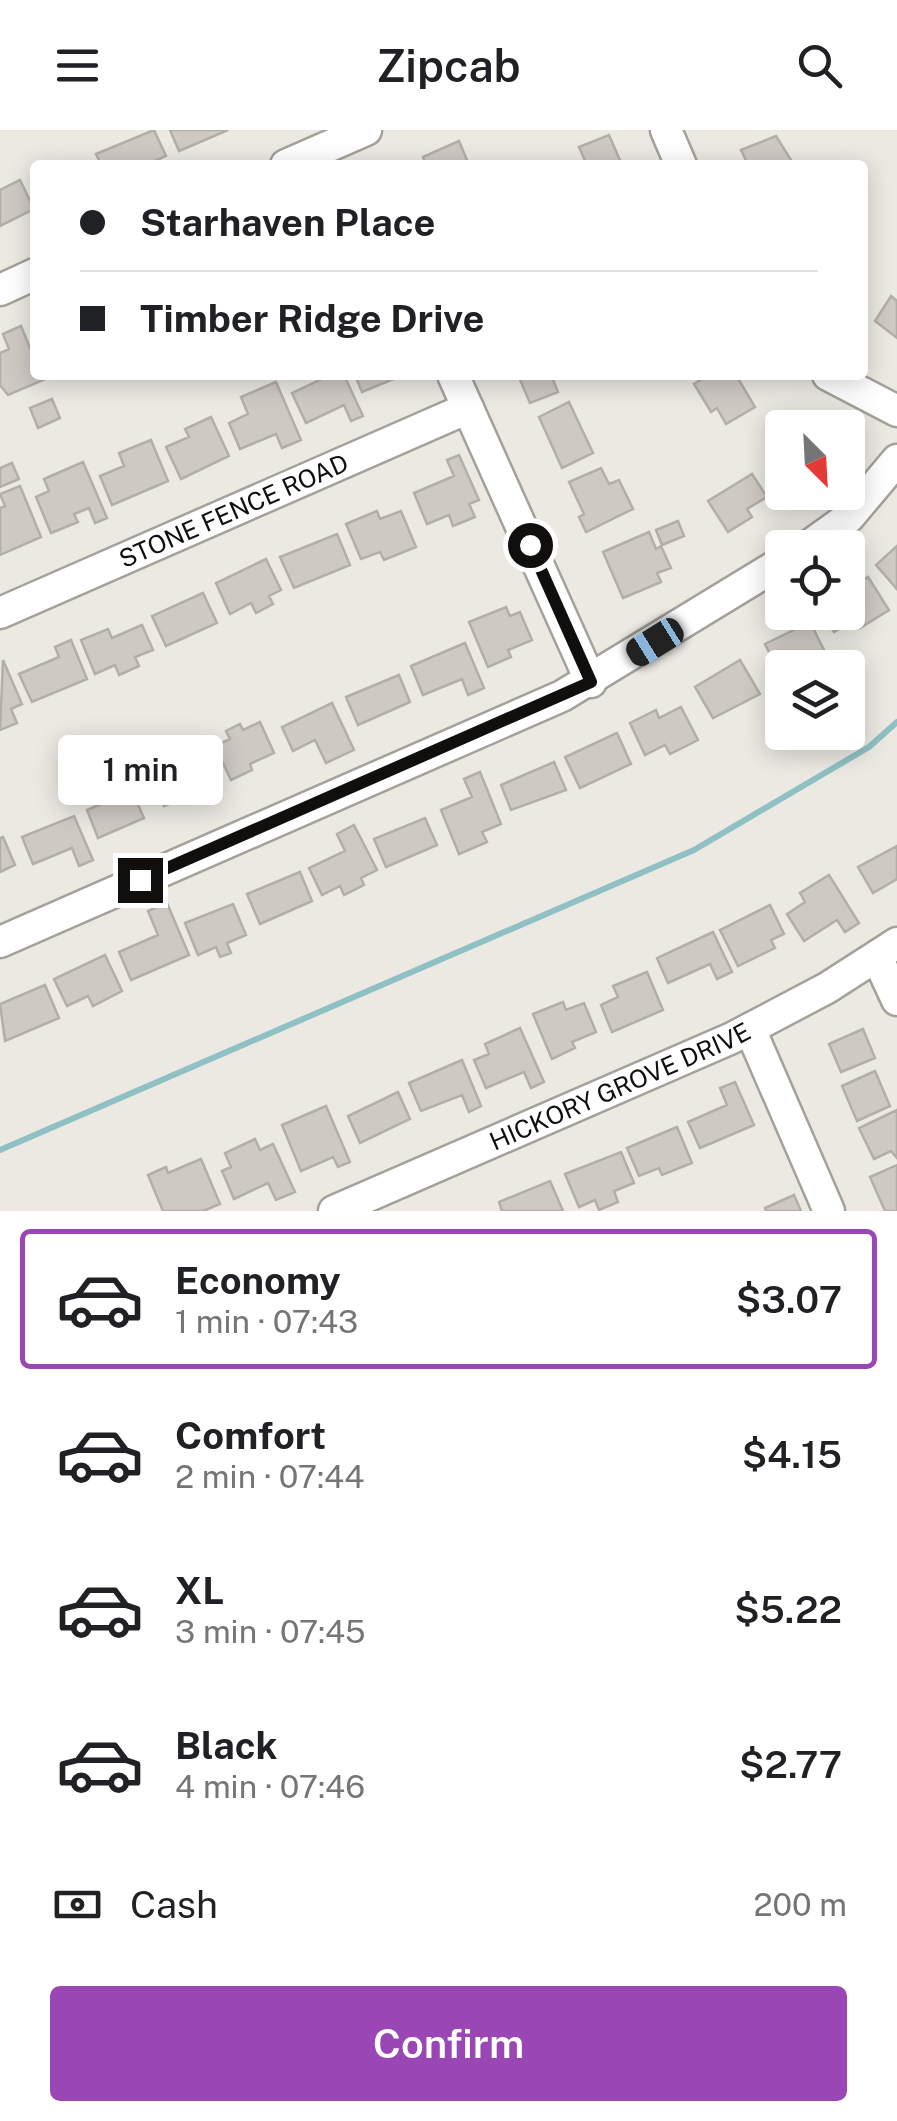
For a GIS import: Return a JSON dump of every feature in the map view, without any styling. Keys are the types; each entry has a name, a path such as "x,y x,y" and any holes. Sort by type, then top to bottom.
{"street":[{"path":"666,130 679,160"},
{"path":"300,160 354,141"},
{"path":"0,290 30,276"},
{"path":"455,380 591,682"},
{"path":"838,380 897,411"},
{"name":"STONE FENCE ROAD","path":"0,613 468,408"},
{"path":"829,530 858,508 897,460"},
{"path":"0,942 591,682 765,573"},
{"path":"887,950 897,1000"},
{"name":"HICKORY GROVE DRIVE","path":"334,1211 750,1029 887,950"},
{"path":"750,1029 828,1211"}],"building":[{"path":"154,130 166,156 157,160 99,160 96,154"},
{"path":"170,130 228,130 179,151"},
{"path":"609,135 620,160 585,160 579,147"},
{"path":"776,136 791,160 746,160 741,150"},
{"path":"459,141 467,160 424,160 423,157"},
{"path":"20,180 30,201 30,211 0,226 0,190"},
{"path":"891,296 897,301 897,338 875,321"},
{"path":"21,326 30,348 30,380 43,380 8,395 0,385 0,353 9,349 3,334"},
{"path":"319,380 346,380 363,416 351,421 344,405 306,423 292,393"},
{"path":"357,380 391,380 362,392"},
{"path":"520,380 553,380 558,392 530,403"},
{"path":"701,380 739,380 755,407 726,424 717,408 711,412 694,384"},
{"path":"276,382 301,440 282,448 276,434 240,449 229,423 248,414 241,397"},
{"path":"52,399 60,418 38,428 30,408"},
{"path":"569,402 593,453 562,468 539,417"},
{"path":"211,417 229,456 181,479 166,447 189,437 185,429"},
{"path":"151,440 168,481 112,505 100,476 124,466 119,453"},
{"path":"459,455 479,500 469,504 475,517 453,526 449,515 427,524 414,493 454,476 447,460"},
{"path":"83,462 107,518 95,523 89,508 74,514 78,522 51,533 36,497 49,491 44,479"},
{"path":"12,463 19,479 0,487 0,468"},
{"path":"601,468 609,484 619,480 633,509 586,532 579,517 584,514 569,482"},
{"path":"752,474 765,494 765,498 747,509 752,517 728,532 708,501"},
{"path":"20,486 41,537 0,555 0,508 5,506 0,494"},
{"path":"377,511 380,519 401,511 416,547 384,560 380,552 361,559 346,524"},
{"path":"678,521 684,536 662,545 656,530"},
{"path":"649,532 671,568 657,573 661,582 623,598 603,552"},
{"path":"337,534 350,565 294,588 280,557"},
{"path":"897,546 897,589 876,565"},
{"path":"266,559 281,590 269,596 273,604 256,613 251,603 230,614 216,583"},
{"path":"868,577 889,610 865,625"},
{"path":"203,593 217,623 166,646 152,616"},
{"path":"506,607 510,616 520,612 532,640 508,650 511,657 488,667 469,622"},
{"path":"142,625 153,650 135,657 139,666 119,675 115,665 95,674 81,640 108,629 112,638"},
{"path":"794,630 814,630 824,650 768,650 765,644"},
{"path":"71,640 87,679 32,702 19,674 59,657 55,647"},
{"path":"465,643 484,688 468,695 462,679 423,695 411,666"},
{"path":"3,660 22,704 11,709 17,723 0,730"},
{"path":"740,660 760,694 713,718 695,687"},
{"path":"399,675 410,702 358,725 346,697"},
{"path":"332,703 354,750 326,763 315,740 293,751 282,727"},
{"path":"681,707 698,740 670,754 665,745 645,755 630,723 656,710 659,718"},
{"path":"260,722 274,753 250,764 252,770 231,780 215,746 230,739 226,731 240,724 243,730"},
{"path":"617,733 631,764 580,788 565,757"},
{"path":"203,756 215,784 164,806 152,778"},
{"path":"554,762 566,790 511,810 501,785"},
{"path":"480,772 501,824 482,832 487,842 459,854 441,810 472,797 464,779"},
{"path":"132,791 144,818 98,838 87,810"},
{"path":"74,816 93,860 79,866 72,848 33,864 22,837"},
{"path":"425,818 437,845 386,867 374,839"},
{"path":"354,825 377,870 361,878 364,885 344,895 340,886 322,895 309,868 345,851 337,834"},
{"path":"3,837 15,865 0,872 0,838"},
{"path":"897,846 897,879 873,893 858,867"},
{"path":"300,872 312,901 260,924 247,894"},
{"path":"829,875 859,923 845,932 837,920 804,941 787,914 805,902 800,893"},
{"path":"167,903 189,955 131,980 119,952 158,935 148,911"},
{"path":"233,904 246,935 227,943 231,953 220,957 216,947 198,955 185,923"},
{"path":"770,905 784,934 771,940 775,948 738,966 720,930"},
{"path":"713,932 732,972 717,979 710,964 668,983 657,958"},
{"path":"105,955 122,991 93,1006 88,996 67,1006 54,979"},
{"path":"647,972 663,1010 612,1032 601,1005 618,997 613,986"},
{"path":"45,985 59,1018 5,1041 0,1004"},
{"path":"563,1002 566,1010 584,1003 596,1032 572,1042 575,1048 552,1059 533,1014"},
{"path":"520,1028 544,1082 531,1088 524,1072 486,1088 474,1060 489,1054 485,1044"},
{"path":"863,1029 875,1058 841,1072 829,1044"},
{"path":"462,1060 481,1106 469,1112 462,1095 421,1111 409,1083"},
{"path":"875,1071 890,1106 857,1121 842,1086"},
{"path":"735,1082 754,1125 700,1148 688,1122 727,1105 720,1088"},
{"path":"398,1092 410,1119 360,1143 348,1116"},
{"path":"326,1106 350,1162 338,1167 333,1157 301,1171 282,1125"},
{"path":"897,1110 897,1158 891,1151 874,1159 859,1128"},
{"path":"677,1127 692,1163 662,1175 659,1168 639,1176 627,1148"},
{"path":"255,1139 260,1150 273,1144 295,1192 276,1200 268,1183 234,1199 222,1171 231,1167 225,1153"},
{"path":"621,1152 634,1183 614,1191 618,1202 599,1210 595,1200 579,1207 565,1174"},
{"path":"201,1159 220,1204 203,1211 163,1211 148,1175 166,1167 168,1173"},
{"path":"897,1165 897,1211 885,1211 870,1177"},
{"path":"550,1181 563,1211 502,1211 499,1202"},
{"path":"794,1195 801,1211 766,1211 765,1208"}],"waterway":[{"path":"0,1150 694,850 869,747 897,722"}],"route":[{"path":"140,880 591,682 530,545"}]}
